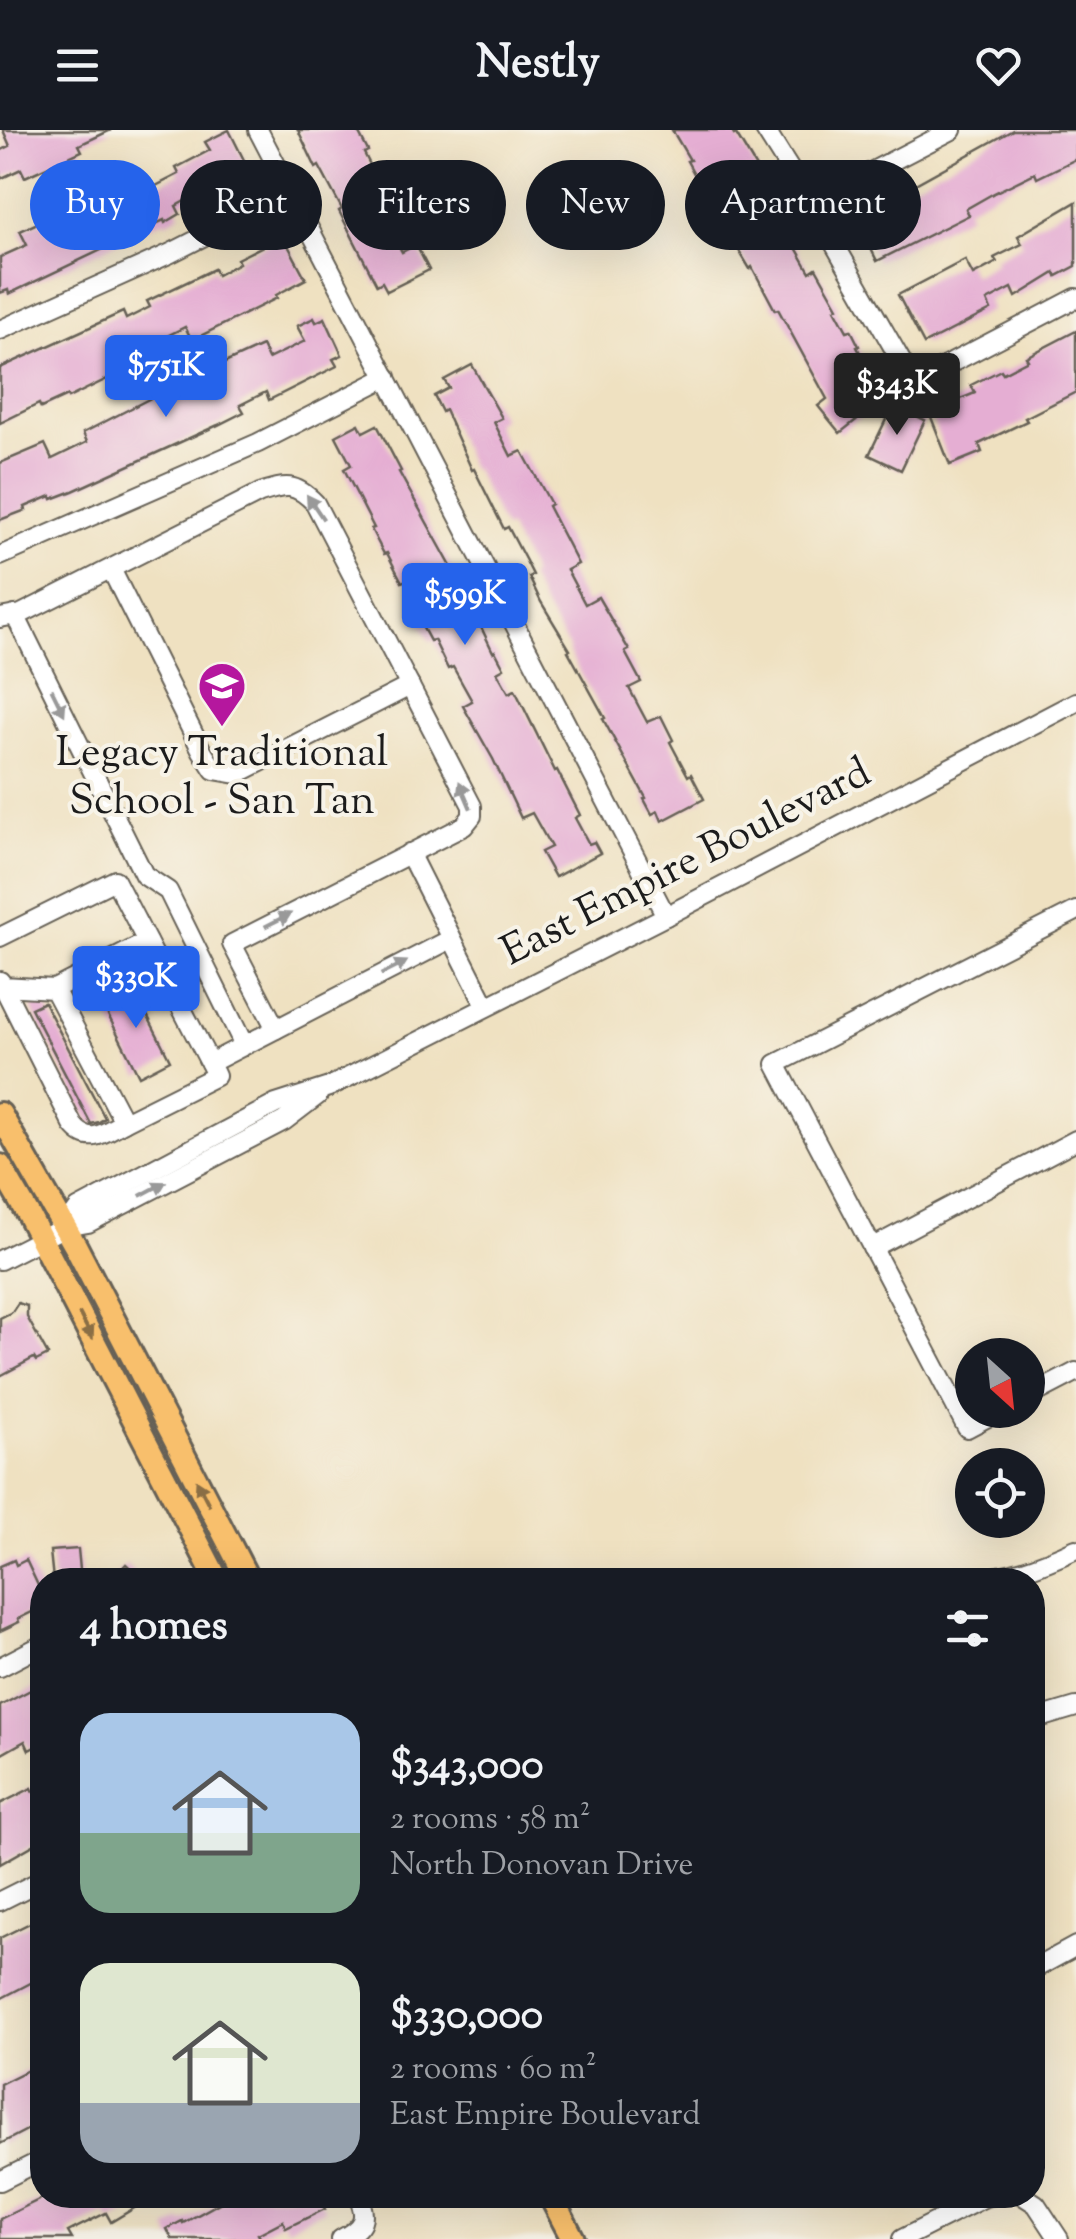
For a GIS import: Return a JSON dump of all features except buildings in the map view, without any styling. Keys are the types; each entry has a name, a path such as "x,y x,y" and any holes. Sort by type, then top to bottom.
{"main road":[{"path":"0,1114 65,1227 242,1568"},
{"path":"0,1166 211,1568"},
{"path":"557,2208 573,2239"}],"street":[{"path":"258,130 274,160"},
{"path":"765,130 784,160"},
{"path":"894,160 952,130"},
{"path":"0,330 180,248"},
{"path":"321,250 666,916"},
{"path":"838,250 904,366 918,377 1076,298"},
{"path":"0,556 258,443 387,377"},
{"path":"244,1045 168,891 144,875 8,616 282,486 302,489 315,503 472,806 472,816 464,826 232,944 276,1029"},
{"path":"110,568 214,770 236,774 410,686"},
{"name":"East Empire Boulevard","path":"0,1260 65,1227 88,1223 284,1121 329,1086 1076,702"},
{"path":"408,853 486,1006"},
{"path":"0,937 115,880 216,1076 87,1138 73,1125 2,983"},
{"path":"955,1405 776,1064 1076,911"},
{"path":"210,1063 452,939"},
{"path":"2,983 54,989 147,942"},
{"path":"54,989 124,1122"},
{"path":"872,1248 1076,1140"},
{"path":"1045,1388 1076,1372"},
{"path":"1031,1568 1076,1549"},
{"path":"0,1666 30,1650"},
{"path":"1045,1716 1076,1707"},
{"path":"0,1902 30,1886"},
{"path":"1045,1963 1076,1946"},
{"path":"0,2182 30,2166"},
{"path":"341,2239 362,2224 364,2208"},
{"path":"902,2239 964,2208"},
{"path":"1039,2208 1059,2239"}],"place":[{"name":"Legacy Traditional School - San Tan","path":"222,728"}]}
